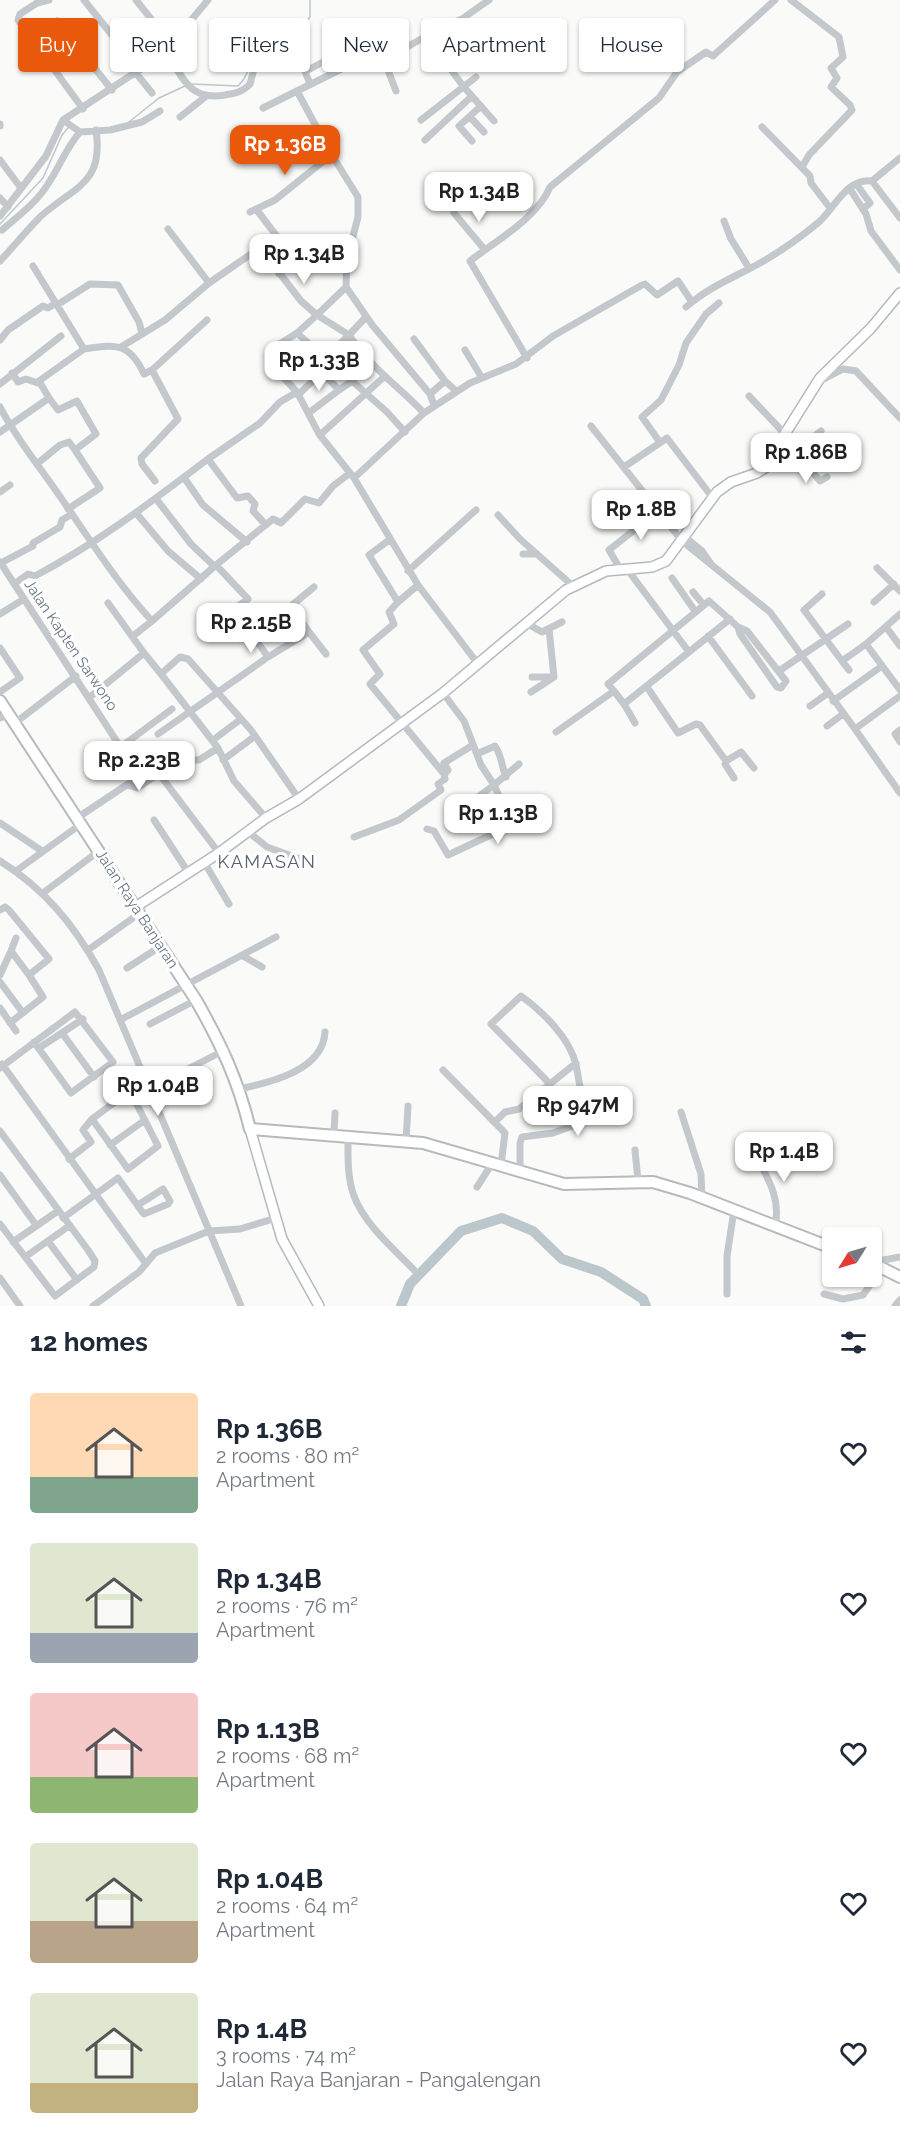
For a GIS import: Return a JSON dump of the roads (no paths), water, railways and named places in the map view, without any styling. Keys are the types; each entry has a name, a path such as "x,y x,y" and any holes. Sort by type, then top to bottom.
{"main road":[{"name":"Jalan Raya Banjaran","path":"0,701 8,718 188,986 225,1050 240,1089 250,1130"},
{"path":"250,1130 348,1135 431,1144 564,1184 638,1181 662,1184 822,1244"},
{"path":"882,1268 900,1277"}],"street":[{"path":"49,0 37,3 24,11 18,20 83,109"},
{"path":"84,0 110,34"},
{"path":"136,0 150,18"},
{"path":"193,18 208,0"},
{"path":"527,358 470,261 533,213 547,196 550,187 659,98 677,72 705,52 713,56 775,0"},
{"path":"791,0 839,36 843,57 832,66 837,78 831,87 850,105 852,110 809,155 802,167"},
{"path":"464,18 484,1"},
{"path":"98,72 112,90"},
{"path":"0,216 46,156 67,121 134,72"},
{"path":"138,72 152,93"},
{"path":"179,72 192,89 205,97"},
{"path":"180,117 205,97 238,93 250,84 253,72"},
{"path":"306,72 310,84"},
{"path":"263,108 335,72"},
{"path":"389,72 396,91"},
{"path":"453,72 494,121"},
{"path":"421,120 476,77"},
{"path":"297,91 331,155 358,197 358,217 347,259 345,287 366,317 430,394 434,405"},
{"path":"425,140 472,96"},
{"path":"472,141 459,126 481,106"},
{"path":"67,121 78,131 110,130 142,122 160,111"},
{"path":"470,117 484,132"},
{"path":"762,127 802,167 830,208"},
{"path":"0,261 41,216 89,178 97,162 96,130"},
{"path":"2,230 43,191 78,131"},
{"path":"279,274 295,260 277,236 253,211 275,200 331,155"},
{"path":"686,307 716,285 749,268 803,234 825,217 830,208 854,187 872,181 900,158"},
{"path":"0,160 21,188"},
{"path":"872,181 900,218"},
{"path":"854,187 872,231 900,270"},
{"path":"0,198 8,207"},
{"path":"454,213 485,250"},
{"path":"724,221 731,239 749,268"},
{"path":"168,229 209,283"},
{"path":"38,383 84,349 121,347 178,310 209,283 277,236"},
{"path":"261,249 301,301 349,335 370,364 398,386 424,413"},
{"path":"33,266 84,349"},
{"path":"133,636 215,565 266,525 274,519 281,523 306,499 317,504 333,486 352,475 405,432 424,413 456,391 527,358 553,336 642,285 645,284 657,295 678,281 693,302"},
{"path":"0,340 8,330 43,306 48,308 90,284 118,285 139,322 142,333"},
{"path":"345,287 297,333 272,350 269,362 297,393 310,412 320,435 352,475 408,571 478,664"},
{"path":"88,950 188,872 219,853 266,818 299,799 443,693 573,586 606,571 660,565 689,543 712,497 731,482 757,473 771,464 789,443 818,382 900,293"},
{"path":"659,441 642,417 661,400 679,365 686,343 706,314 719,303"},
{"path":"14,584 28,574 35,576 72,558 157,500 208,459 260,423 280,402 297,393 322,372 325,358 366,317"},
{"path":"121,347 135,356 144,374 152,370 207,320"},
{"path":"297,333 325,358"},
{"path":"0,384 61,336"},
{"path":"414,339 456,391"},
{"path":"465,350 482,378"},
{"path":"818,382 843,369 858,372 900,418"},
{"path":"152,370 178,419 141,458 142,464 155,481"},
{"path":"322,372 339,390"},
{"path":"12,373 19,382 26,379 38,383 58,410 76,400 95,435 75,450"},
{"path":"320,435 385,376"},
{"path":"310,412 351,380 387,412 405,432"},
{"path":"430,394 446,381"},
{"path":"749,396 820,481 827,477"},
{"path":"0,432 49,398"},
{"path":"0,407 10,426 38,463 91,544 123,588 152,621"},
{"path":"591,426 657,512 714,569 767,609 900,791"},
{"path":"789,443 821,431"},
{"path":"624,468 659,441 667,438 712,497"},
{"path":"0,562 33,546 33,542 60,527 62,520 70,511 100,488 69,442 60,445 38,463"},
{"path":"208,459 237,498 248,496 255,505 254,511 266,525"},
{"path":"184,479 203,505 247,542"},
{"path":"0,492 10,485"},
{"path":"157,500 193,546 248,599 234,609 268,657"},
{"path":"408,571 476,510"},
{"path":"657,512 609,550 644,591 688,652"},
{"path":"137,514 168,551 201,579"},
{"path":"498,515 573,586"},
{"path":"389,540 369,555 398,603"},
{"path":"523,554 537,554"},
{"name":"Jalan Kapten Sarwono","path":"0,562 121,745 138,775 129,787"},
{"path":"877,568 900,591"},
{"path":"672,578 695,611"},
{"path":"874,602 894,584"},
{"path":"354,837 408,815 441,790 438,784 445,779 444,774 424,746 371,685 380,674 363,650 394,624 389,612 418,585"},
{"path":"259,631 314,587"},
{"path":"693,592 703,604"},
{"path":"822,594 804,610 849,670"},
{"path":"0,614 24,599"},
{"path":"635,723 608,684 709,601 738,627 747,631 786,682 780,688 740,634 738,627"},
{"path":"108,603 218,748 234,781 266,818"},
{"path":"291,606 326,654"},
{"path":"842,661 866,644 900,614"},
{"path":"624,704 729,619"},
{"path":"526,623 542,632 562,622"},
{"path":"779,671 848,624"},
{"path":"886,627 900,646"},
{"path":"549,629 554,677"},
{"path":"158,734 268,657 309,632"},
{"path":"708,636 752,696"},
{"path":"866,644 900,690"},
{"path":"0,648 20,678 0,692"},
{"path":"90,697 144,653"},
{"path":"161,674 183,656 219,693 255,736 299,799"},
{"path":"834,701 882,666"},
{"path":"8,718 76,676"},
{"path":"532,677 554,677"},
{"path":"531,692 554,677"},
{"path":"646,687 678,733 696,724 700,725 726,761 725,764 734,778"},
{"path":"555,732 614,691"},
{"path":"443,693 465,725 512,824"},
{"path":"810,706 828,693"},
{"path":"855,729 900,696"},
{"path":"121,745 172,709"},
{"path":"826,726 843,714"},
{"path":"218,737 241,719"},
{"path":"900,730 895,735 900,742"},
{"path":"223,760 255,736"},
{"path":"444,774 448,770 444,763 473,745"},
{"path":"477,754 495,746 506,777"},
{"path":"14,870 129,787 137,788 180,760 199,760 218,748"},
{"path":"726,761 741,752 754,768"},
{"path":"495,833 474,800 506,777 519,764"},
{"path":"160,775 219,853"},
{"path":"427,829 434,831 448,855 512,824 541,804"},
{"path":"154,820 188,872"},
{"path":"0,823 39,850"},
{"path":"247,831 267,847 303,860"},
{"path":"43,893 99,851"},
{"path":"0,861 43,893 68,920 88,950 241,1306"},
{"path":"204,862 229,904"},
{"path":"0,910 3,908 9,910 48,957 48,961 29,975"},
{"path":"120,1020 188,986 276,937"},
{"path":"0,975 16,938"},
{"path":"127,968 161,946"},
{"path":"10,1023 43,995 11,951"},
{"path":"243,956 262,967"},
{"path":"0,982 23,1012"},
{"path":"550,1084 490,1024 520,997 544,1015 576,1063 582,1097 590,1117"},
{"path":"150,1024 196,1000"},
{"path":"0,1008 15,1031"},
{"path":"75,1012 83,1019 113,1061 94,1077 69,1092 37,1045 75,1012"},
{"path":"83,1019 62,1033 1,1065 146,1264"},
{"path":"240,1089 272,1080 310,1063 321,1051 325,1032"},
{"path":"62,1033 94,1077"},
{"path":"149,1089 225,1050"},
{"path":"495,1122 505,1113 519,1109 576,1063"},
{"path":"443,1070 505,1132 502,1144 507,1165"},
{"path":"63,1218 158,1146 132,1087 92,1119 83,1130 91,1142 69,1159"},
{"path":"477,1187 507,1165 522,1137 552,1134 590,1117 610,1116 621,1096"},
{"path":"406,1140 408,1106"},
{"path":"681,1112 701,1174 702,1198"},
{"path":"334,1134 335,1113"},
{"path":"92,1119 128,1169"},
{"path":"110,1145 145,1120"},
{"path":"250,1130 288,1251 320,1306"},
{"path":"0,1131 95,1261 94,1267 55,1296 0,1224"},
{"path":"348,1135 348,1159 354,1196 375,1229 414,1270"},
{"path":"751,1146 775,1194 778,1209 775,1226"},
{"path":"635,1150 638,1181"},
{"path":"0,1175 36,1225"},
{"path":"118,1178 138,1205"},
{"path":"727,1294 727,1256 734,1210"},
{"path":"13,1242 57,1211"},
{"path":"93,1306 146,1264 155,1253 209,1231 240,1229 276,1218"},
{"path":"24,1257 69,1226"},
{"path":"48,1241 77,1280"},
{"path":"882,1263 900,1257"},
{"path":"0,1278 20,1306"},
{"path":"824,1294 843,1299 863,1294 866,1287"},
{"path":"894,1306 900,1300"}],"waterway":[{"path":"309,18 310,0"},
{"path":"192,84 238,86 248,72"},
{"path":"129,122 159,98 185,86"},
{"path":"0,224 43,178 62,135 69,127"},
{"path":"401,1306 410,1284 461,1231 502,1218 533,1231 562,1259 601,1272 643,1299 646,1306"}],"district":[{"name":"KAMASAN","path":"267,861"}]}
